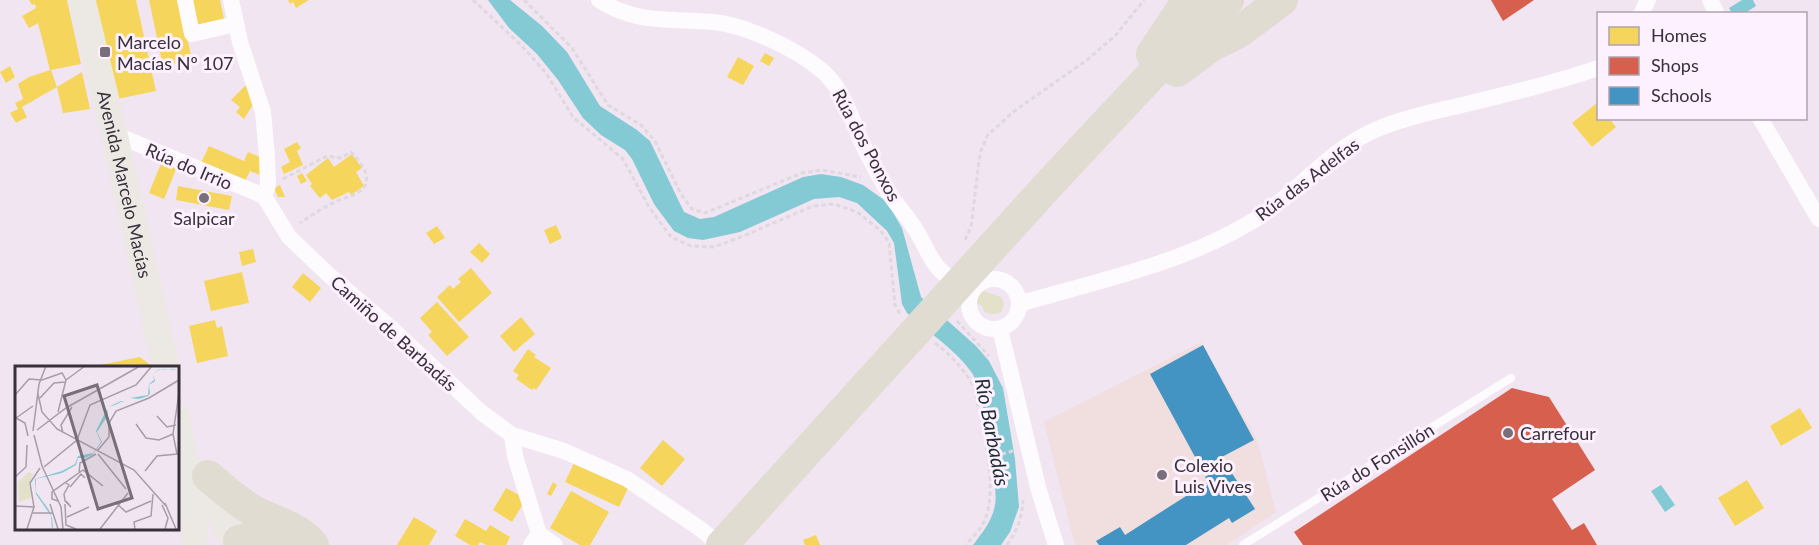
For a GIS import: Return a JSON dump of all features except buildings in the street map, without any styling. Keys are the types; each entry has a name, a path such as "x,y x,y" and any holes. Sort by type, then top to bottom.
{"highway":[{"path":"1092,139 1188,0"},
{"path":"720,545 1052,181 1173,52 1228,0"},
{"path":"1092,139 1140,105 1188,62 1211,46 1239,32 1282,0"},
{"path":"198,479 256,513 285,525 309,539 313,545"},
{"path":"236,540 250,538 293,545"}],"main road":[{"name":"Avenida Marcelo Macías","path":"82,0 166,366"},
{"path":"178,423 198,479 236,540"},
{"path":"192,542 198,479"},
{"path":"192,542 201,532 210,529 220,529 236,540"}],"street":[{"path":"184,0 192,34 236,24"},
{"path":"231,0 250,76 263,112 266,130 266,191"},
{"name":"Rúa dos Ponxos","path":"599,0 633,16 714,22 744,28 810,62 832,80 841,92 864,146 891,197 916,231 933,261 941,272 971,292"},
{"name":"Rúa das Adelfas","path":"1019,304 1173,258 1224,237 1253,221 1286,197 1334,155 1358,138 1374,131 1404,120 1539,86 1597,69"},
{"path":"1761,120 1819,219"},
{"name":"Rúa do Irrio","path":"114,134 266,191"},
{"name":"Camiño de Barbadás","path":"266,191 289,237 482,413 512,435 564,451 627,479 720,545"},
{"path":"991,278 1008,282 1014,288 1019,304 1016,317 1000,328 983,327 971,316 968,308 971,292 983,280 991,278"},
{"path":"1000,328 1040,491 1056,545"},
{"path":"512,435 535,540 555,545"}],"lane":[{"name":"Rúa do Fonsillón","path":"1243,545 1511,378"}],"path":[{"path":"473,0 521,45 546,73 573,117 623,159 649,207 671,237 691,246 714,247 813,206 834,204 856,212 880,230 889,242 895,305 903,318"},
{"path":"524,0 572,48 608,105 641,125 655,141 681,194 692,209 705,213 802,173 822,170 860,177 874,183 891,197"},
{"path":"964,243 971,227 980,153 987,136 1013,111 1087,60 1115,36 1144,0"},
{"path":"266,191 327,156 341,158 350,152 366,172 368,178 365,187 352,196 330,204 286,231"},
{"path":"955,320 983,347 993,361"},
{"path":"931,340 949,354 968,375 974,387 987,458 991,500 985,522 966,545"},
{"path":"987,458 1014,451"},
{"path":"1007,545 1015,534 1022,517 1024,499"}],"shaded area":[{"path":"984,291 1001,297 1004,303 1002,311 996,314 987,313 982,306 973,302 976,293"},
{"name":"Colexio Luis Vives","path":"1201,342 1257,439 1276,512 1227,545 1075,545 1044,422"}],"water":[{"name":"Río Barbadás","path":"488,0 510,0 542,26 567,52 600,106 650,141 684,212 700,219 714,217 803,177 821,174 841,177 863,185 887,202 902,228 921,297 976,346 989,361 1003,388 1015,459 1019,507 1010,532 1001,545 973,545 992,516 996,494 989,438 976,382 972,373 958,356 907,313 902,304 894,243 887,231 857,203 839,197 814,199 740,232 703,240 688,238 674,231 654,204 632,159 625,150 601,135 583,118 558,80 537,54 509,28"},
{"path":"1742,0 1753,0 1756,6 1747,12 1731,12 1729,8"},
{"path":"1661,485 1675,505 1665,512 1651,491"}],"place":[{"name":"Marcelo Macías Nº 107","path":"105,52"},
{"name":"Salpicar","path":"204,198"},
{"name":"Carrefour","path":"1508,433"},
{"name":"Colexio Luis Vives","path":"1162,475"}]}
